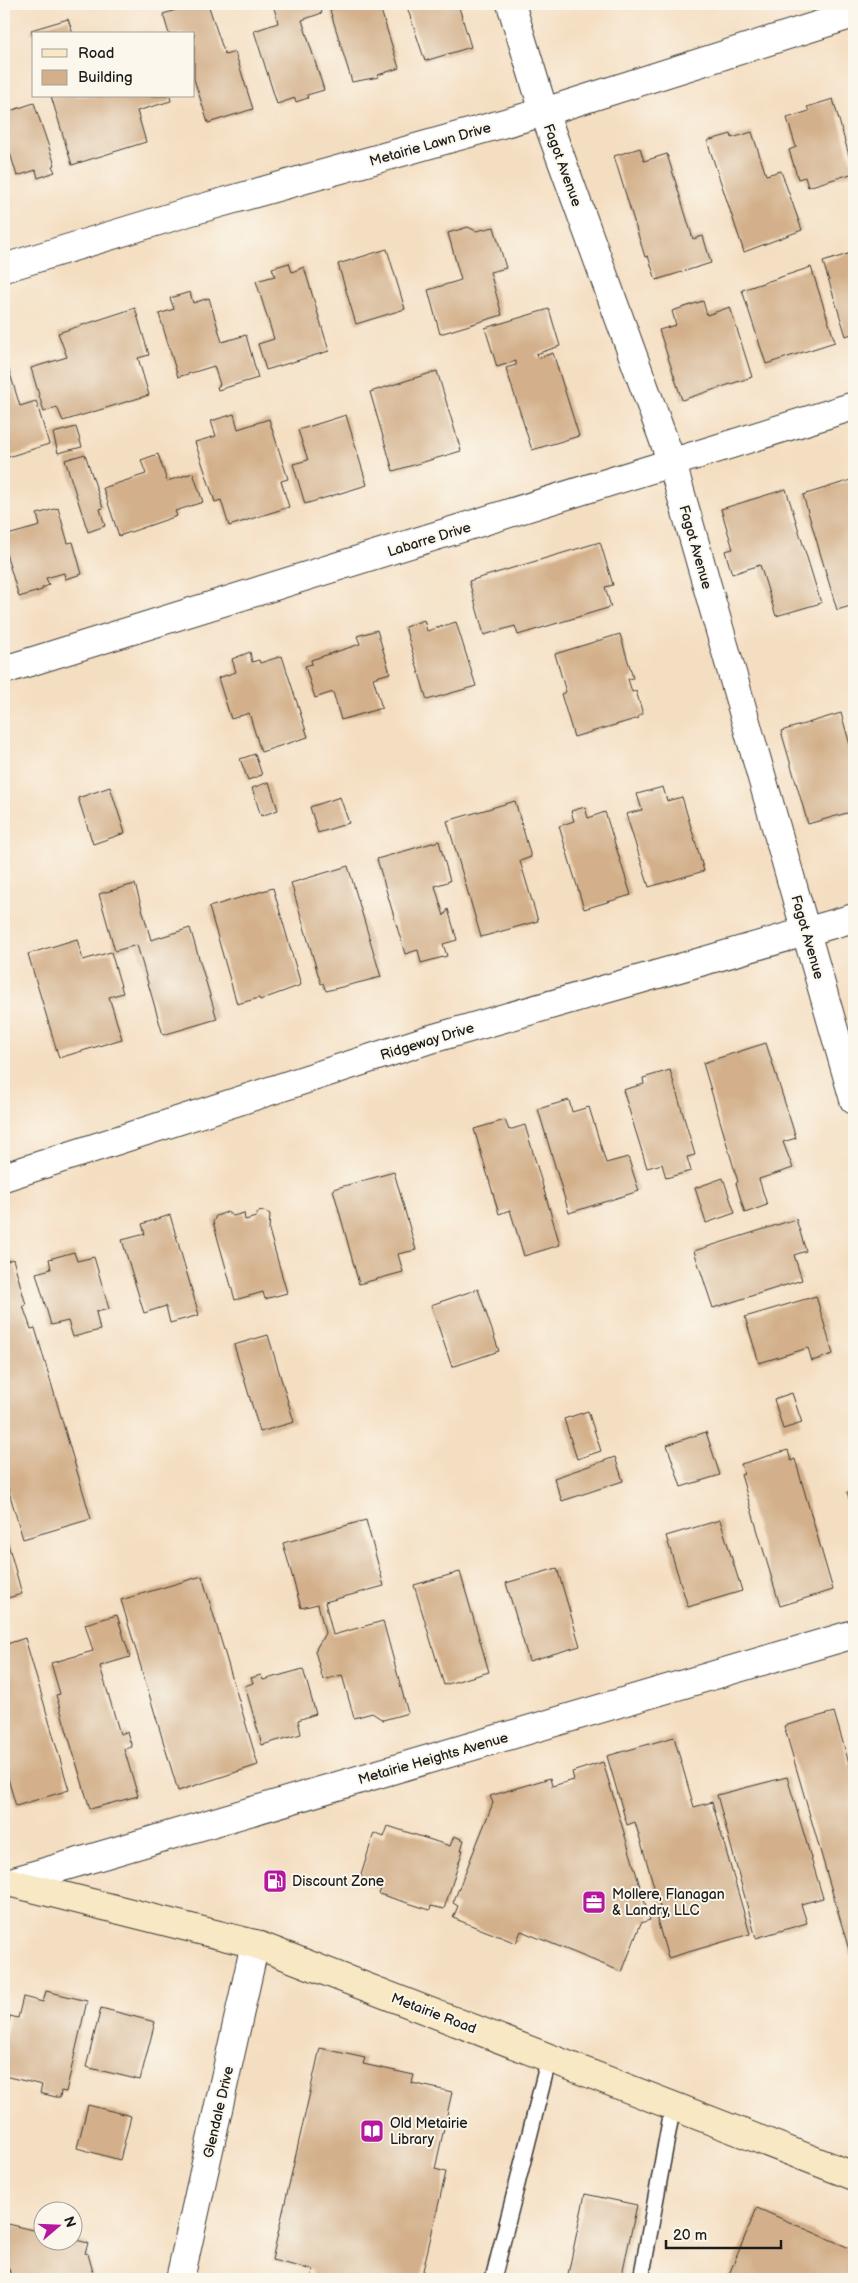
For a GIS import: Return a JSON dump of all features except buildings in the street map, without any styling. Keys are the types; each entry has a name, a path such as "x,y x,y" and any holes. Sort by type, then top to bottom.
{"main road":[{"name":"Metairie Road","path":"7,1882 256,1944 854,2176"}],"street":[{"name":"Fagot Avenue","path":"511,4 544,112 672,464 854,1100"},
{"name":"Metairie Lawn Drive","path":"4,268 188,212 544,112 854,14"},
{"name":"Labarre Drive","path":"4,670 854,406"},
{"name":"Ridgeway Drive","path":"4,1177 424,1042 854,918"},
{"name":"Metairie Heights Avenue","path":"7,1882 854,1634"},
{"name":"Glendale Drive","path":"180,2279 256,1944"}],"lane":[{"path":"493,2279 549,2058"},
{"path":"642,2279 673,2105"}],"place":[{"name":"Discount Zone","path":"275,1881"},
{"name":"Mollere, Flanagan & Landry, LLC","path":"594,1902"},
{"name":"Old Metairie Library","path":"372,2131"}]}
